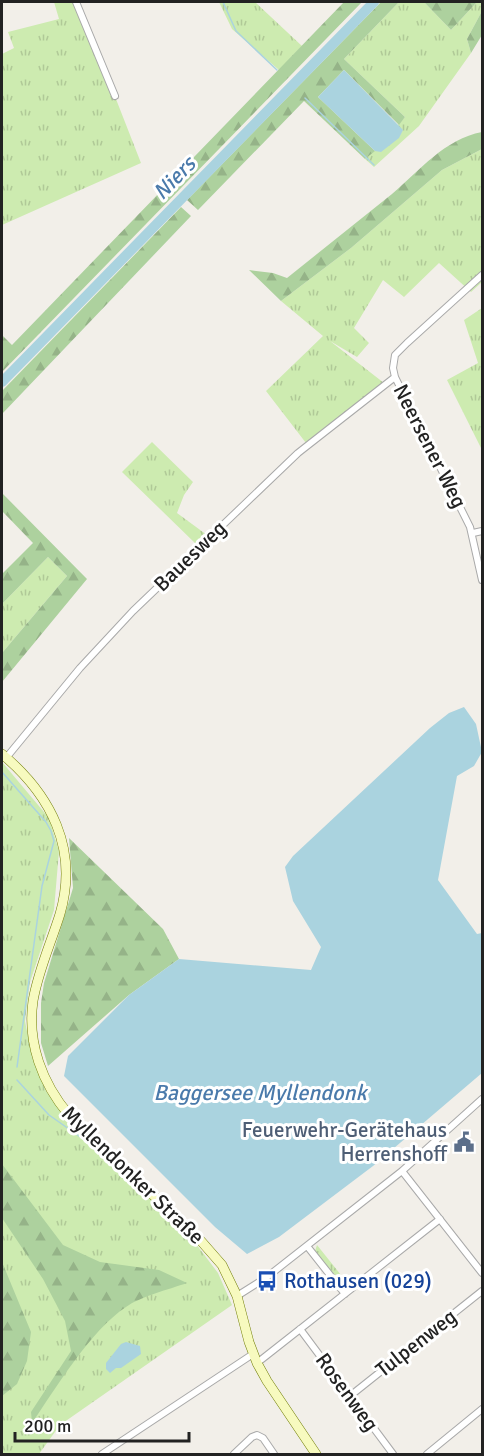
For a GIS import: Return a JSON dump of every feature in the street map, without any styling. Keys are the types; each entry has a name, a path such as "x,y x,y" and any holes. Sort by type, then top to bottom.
{"street":[{"path":"76,2 115,96"},
{"name":"Neersener Weg","path":"483,275 407,343 396,356 393,368 395,377 473,533 483,580"},
{"name":"Bauesweg","path":"4,756 80,668 142,603 298,453 395,377"},
{"path":"473,533 483,531"},
{"name":"Myllendonker Straße","path":"4,756 29,779 45,802 60,835 65,862 61,908 39,977 32,1008 34,1044 42,1074 56,1099 69,1115 216,1257 228,1275 237,1296 255,1358 267,1381 316,1455"},
{"path":"237,1296 258,1284 402,1171 483,1099"},
{"path":"402,1171 483,1272"},
{"path":"102,1455 300,1329 440,1219"},
{"path":"307,1246 345,1294"},
{"name":"Tulpenweg","path":"350,1396 483,1291"},
{"name":"Rosenweg","path":"300,1329 393,1455"},
{"path":"427,1455 483,1409"},
{"path":"234,1455 257,1435 262,1438 274,1455"}],"green space":[{"path":"54,2 78,2 141,163 2,225 2,54 14,48 8,32 59,19"},
{"path":"219,2 255,2 302,46 279,70 232,29"},
{"path":"344,2 362,2 2,372 2,335 12,345"},
{"path":"381,2 399,2 344,59 405,117 399,125 344,70 318,97 375,151 365,159 304,101 198,210 187,200"},
{"path":"399,2 424,2 451,30 477,2 482,2 482,11 467,39 471,53 419,126 374,167 365,159 375,150 318,97 398,125 405,117 344,59"},
{"path":"424,2 477,2 451,30"},
{"path":"482,11 482,35 471,53 467,39"},
{"path":"482,132 482,149 442,170 351,248 281,301 249,270 273,273 287,278 392,194 445,148 456,141"},
{"path":"482,149 482,282 471,292 439,263 404,297 383,280 354,328 369,343 357,357 330,341 384,383 306,443 266,391 323,336 281,301 351,248 442,170"},
{"path":"181,207 191,216 2,414 2,391"},
{"path":"482,308 482,450 447,380 478,363 464,320"},
{"path":"152,442 193,482 184,495 177,513 207,535 197,545 122,472"},
{"path":"2,493 87,579 2,682 2,653 67,576 48,557 2,604 2,574 33,543 2,511"},
{"path":"48,557 67,576 2,653 2,604"},
{"path":"2,762 49,818 59,851 54,910 30,982 25,1021 32,1057 46,1091 67,1119 190,1236 218,1273 232,1305 60,1425 39,1454 2,1454"},
{"path":"69,838 163,929 179,959 129,995 48,1066 41,1043 41,1003 44,983 73,888"},
{"path":"2,1164 63,1245 100,1262 159,1270 187,1283 139,1300 113,1317 74,1361 32,1423 31,1412 71,1351 65,1321 43,1279 2,1218"},
{"path":"317,1245 349,1285 347,1287 342,1286 315,1251"},
{"path":"2,1262 31,1332 27,1361 17,1384 2,1396"}],"water":[{"path":"344,70 403,130 399,138 381,152 375,151 318,97"},
{"name":"Baggersee Myllendonk","path":"464,707 476,724 482,752 474,766 457,776 438,880 477,934 482,933 482,1073 373,1166 279,1237 247,1254 215,1227 64,1076 68,1056 129,995 179,959 311,970 321,947 293,901 285,867 293,856 430,728 449,713"},
{"path":"126,1342 140,1346 141,1354 110,1373 106,1369 106,1363 121,1344"}],"waterway":[{"path":"223,2 236,31 277,70"},
{"name":"Niers","path":"2,382 374,2"},
{"path":"305,98 374,165"},
{"path":"2,772 46,822 54,841 42,886 17,1067"},
{"path":"17,1080 49,1115 86,1141"}],"place":[{"name":"Feuerwehr-Gerätehaus Herrenshoff","path":"464,1142"},
{"name":"Rothausen (029)","path":"267,1281"}]}
